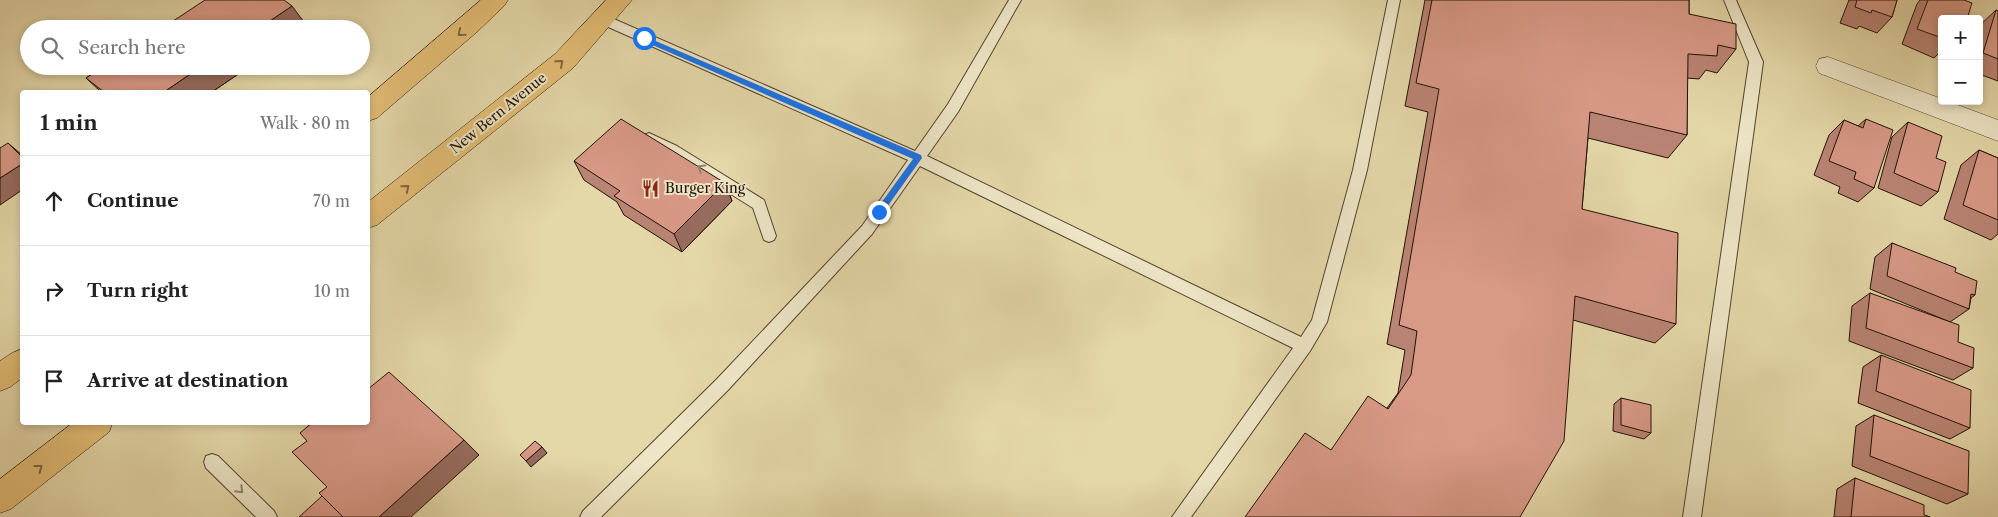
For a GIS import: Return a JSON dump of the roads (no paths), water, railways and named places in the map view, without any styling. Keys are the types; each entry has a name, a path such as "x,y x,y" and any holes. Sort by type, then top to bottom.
{"main road":[{"path":"370,109 470,25 496,0"},
{"name":"New Bern Avenue","path":"370,216 564,60 620,0"},
{"path":"0,378 20,363"},
{"path":"0,498 94,425"}],"street":[{"path":"1828,66 1998,131"}],"lane":[{"path":"589,517 722,385 867,230 954,108 1015,0"},
{"path":"1181,517 1304,346 1319,322 1360,170 1394,0"},
{"path":"1692,517 1756,62 1730,0"},
{"path":"602,19 918,158 1304,346"},
{"path":"637,133 672,150 759,204 769,236"},
{"path":"212,462 268,517"}],"place":[{"name":"Burger King","path":"651,188"}]}
